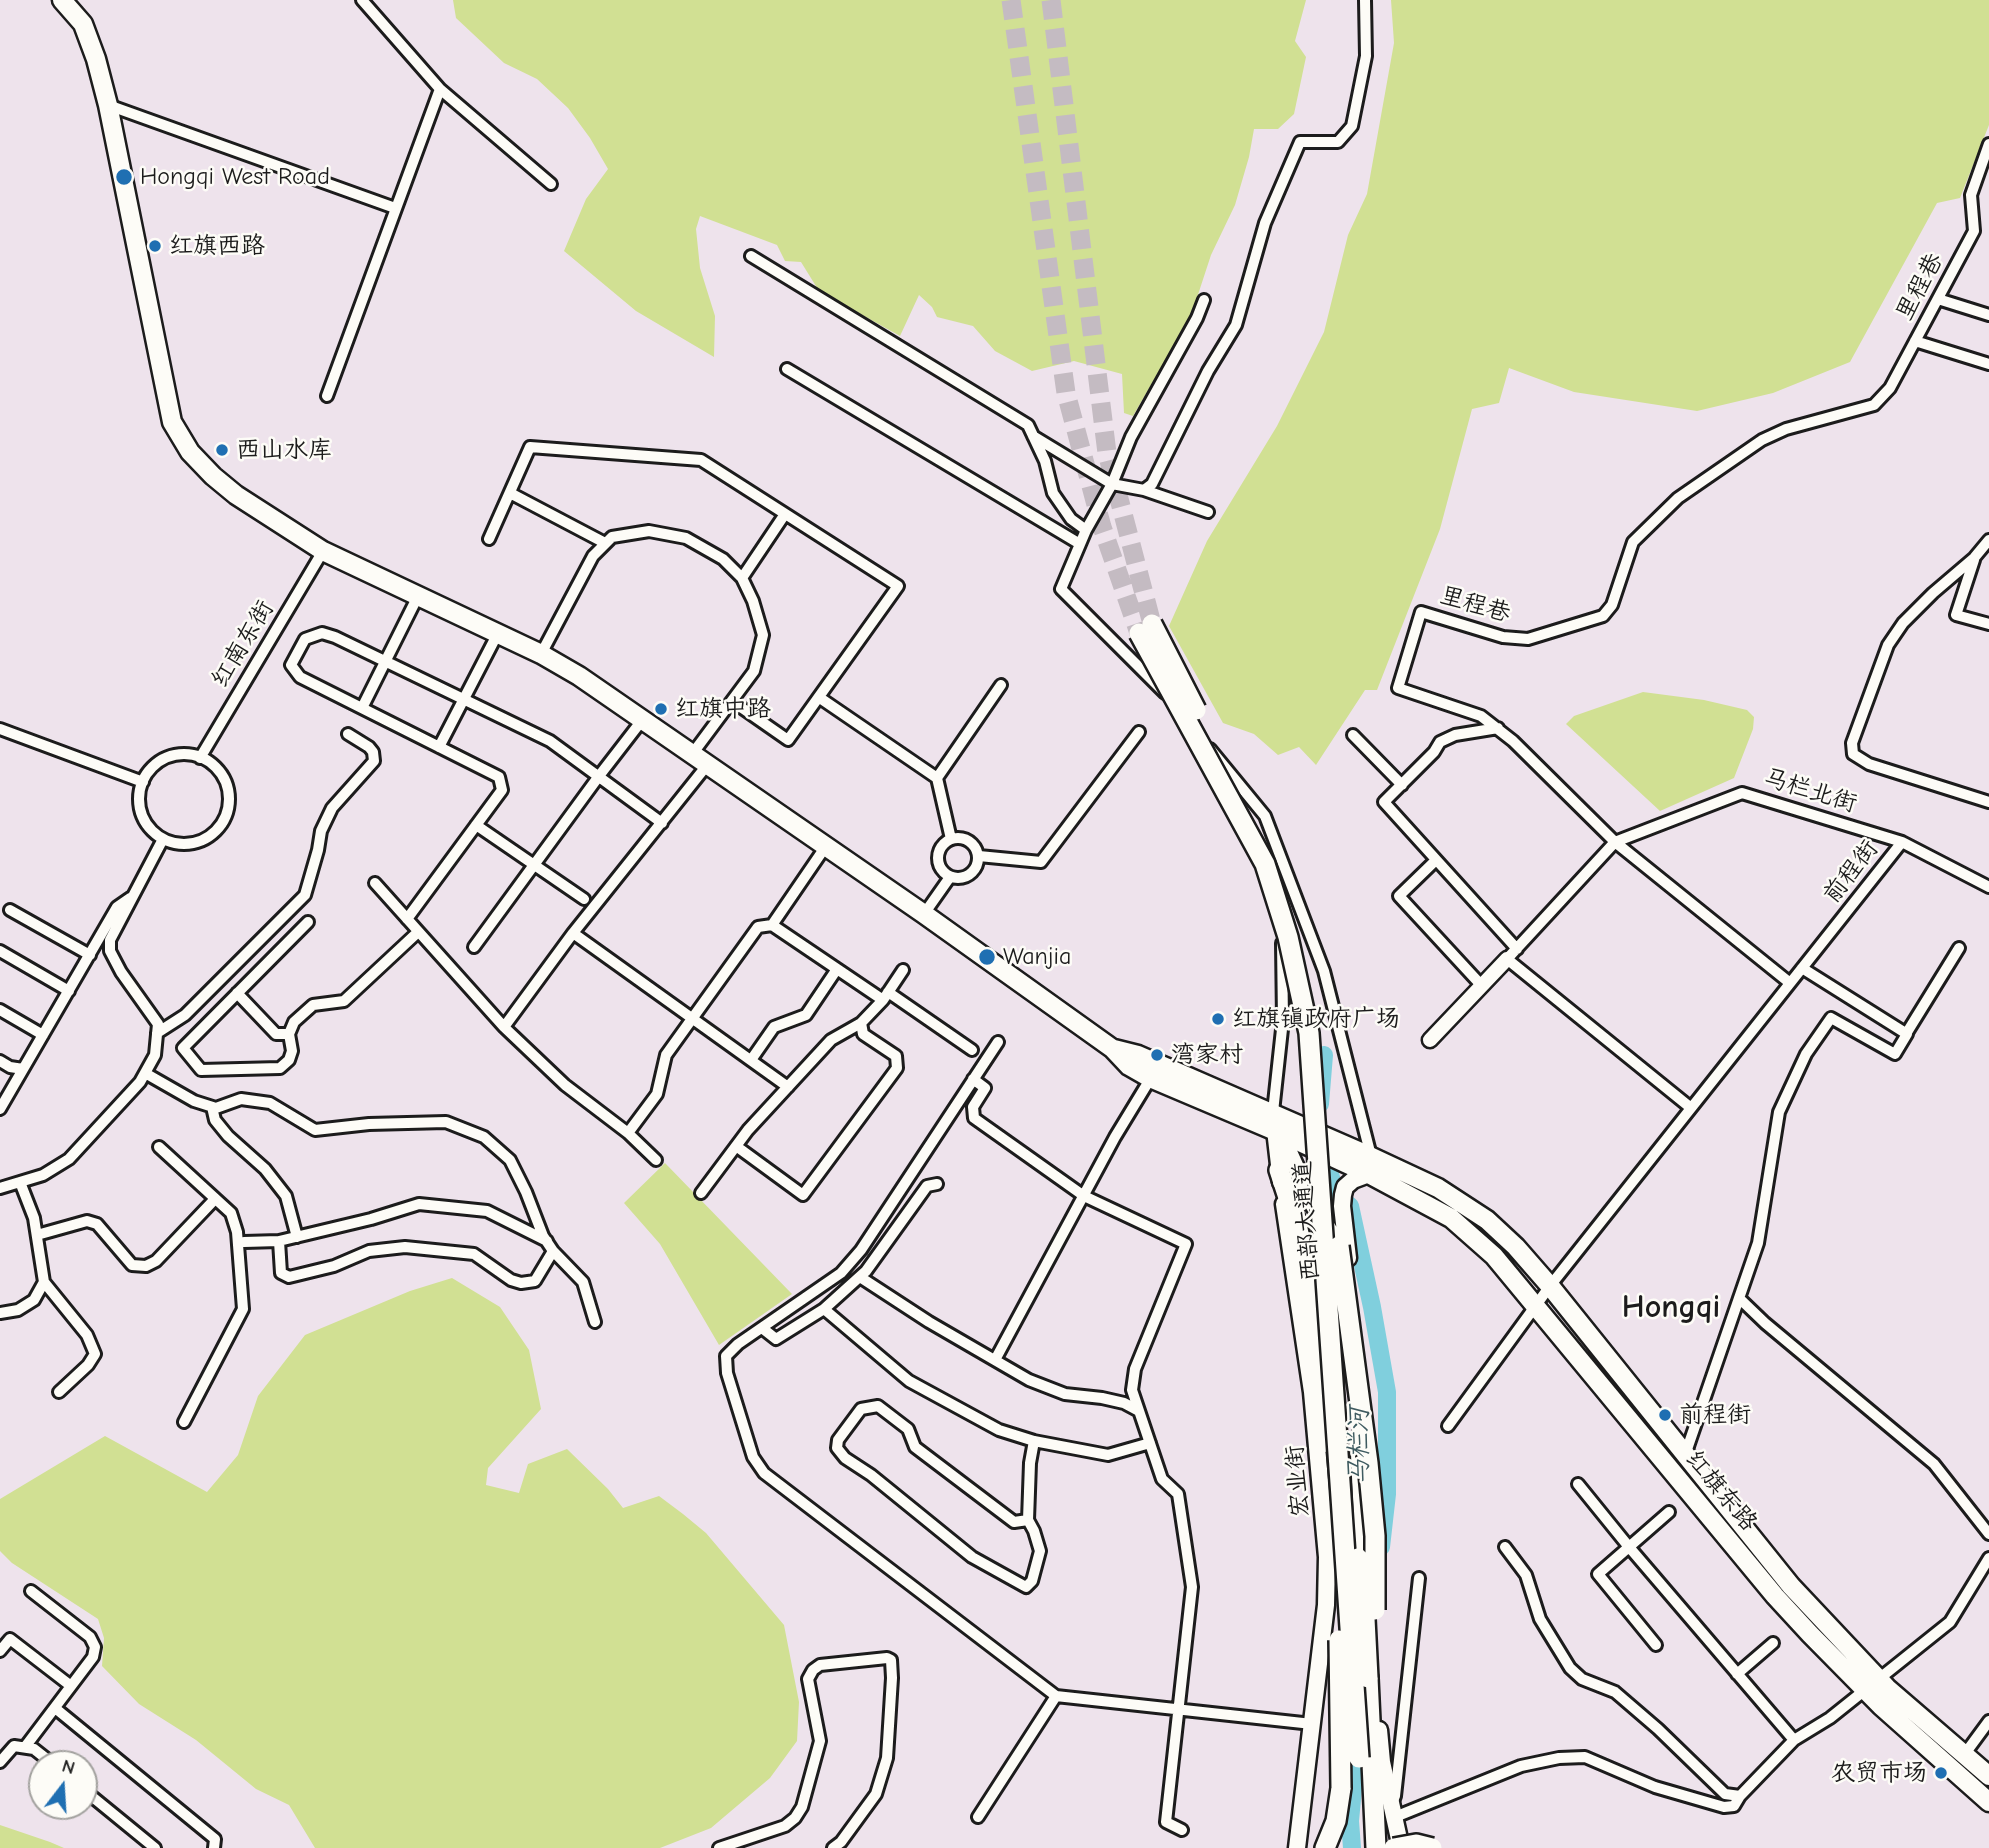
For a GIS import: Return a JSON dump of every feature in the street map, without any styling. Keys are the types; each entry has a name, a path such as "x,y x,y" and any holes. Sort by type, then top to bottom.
{"highway":[{"name":"西部大通道","path":"1364,1848 1346,1545 1309,1033 1288,937 1265,864 1146,629 1273,860 1296,935 1318,1032 1353,1526 1364,1600 1376,1848"},
{"path":"1279,1170 1297,1224 1305,1259 1330,1452 1342,1500"},
{"path":"1343,1254 1375,1536 1375,1651 1370,1726"},
{"path":"1325,1848 1336,1821 1341,1788 1339,1646 1346,1545"},
{"path":"1394,1848 1416,1844 1432,1848"}],"main road":[{"path":"62,0 83,24 96,60 108,106 166,399 172,422 190,452 236,495 323,551 541,654 579,676 924,915 1112,1049 1129,1066 1155,1071 1280,1126 1306,1191 1343,1254"},
{"name":"红旗东路","path":"1280,1126 1460,1201 1487,1220 1516,1247 1872,1685 1952,1771 1989,1802"},
{"name":"宏业街","path":"1280,1126 1279,1170 1312,1392 1327,1558 1326,1605 1297,1848"},
{"path":"1368,1161 1345,1187 1342,1206 1343,1254 1357,1327 1361,1536 1382,1762 1401,1848"},
{"name":"红旗东路","path":"1368,1161 1451,1217 1493,1256 1775,1596 1872,1685 1887,1688 1989,1776"},
{"path":"1326,1605 1332,1599 1346,1596 1360,1602 1368,1614"}],"street":[{"path":"362,0 440,89 551,184"},
{"path":"1144,490 1152,484 1208,371 1236,325 1265,223 1300,142 1338,142 1352,126 1366,56 1365,0"},
{"path":"327,396 440,89"},
{"path":"108,106 395,208"},
{"name":"里程巷","path":"1790,983 1615,842 1513,741 1481,716 1398,688 1421,612 1503,637 1528,639 1603,616 1612,605 1633,542 1678,498 1762,440 1786,429 1874,405 1890,388 1974,231 1970,195 1989,144"},
{"path":"751,256 1028,425 1045,461 1053,493 1071,519 1086,530"},
{"path":"1938,299 1989,315"},
{"path":"1204,300 1197,318 1131,437 1112,484 1086,530 1061,589 1162,690 1265,816 1324,971 1368,1161"},
{"path":"1915,341 1989,364"},
{"path":"787,369 1080,544"},
{"path":"1033,436 1112,484 1144,490 1208,512"},
{"path":"489,539 530,447 701,460 898,586 788,740 732,701"},
{"path":"510,494 606,543"},
{"path":"741,578 785,514"},
{"path":"541,654 593,556 612,537 649,531 686,538 723,559 741,578 754,601 763,635 754,671 693,753"},
{"path":"1989,540 1974,558 1903,623 1888,645 1852,743 1853,754 1869,764 1989,802"},
{"name":"红南东街","path":"200,758 323,551"},
{"path":"1974,558 1956,615 1989,624"},
{"path":"362,708 418,596"},
{"path":"407,919 502,790 499,777 299,677 290,666 305,639 322,634 335,637 550,741 662,823"},
{"path":"439,747 498,634"},
{"path":"937,778 1002,685"},
{"path":"820,698 937,778 951,839"},
{"path":"474,947 598,776 643,719"},
{"path":"0,729 143,782"},
{"path":"1498,729 1455,735 1440,742 1434,752 1384,802 1436,860 1512,954 1691,1108"},
{"path":"979,856 1041,862 1139,732"},
{"path":"157,1033 185,1015 305,895 321,831 332,808 374,761 369,747 348,734"},
{"path":"1353,735 1402,785"},
{"path":"170,756 200,758 213,765 222,776 228,797 225,818 205,839 191,844 177,844 163,839 151,830 142,817 139,803 146,774 157,763 170,756"},
{"path":"504,1027 573,933 708,764"},
{"name":"马栏北街","path":"1615,842 1742,793 1902,842 1988,883"},
{"path":"476,825 584,900"},
{"path":"964,838 979,856 976,869 957,879 950,877 940,868 938,854 945,842 964,838"},
{"path":"0,1188 43,1175 69,1159 140,1082 155,1055 158,1024 121,971 110,951 110,940 163,839"},
{"path":"1430,1040 1615,842"},
{"name":"前程街","path":"1448,1426 1550,1286 1902,842"},
{"path":"772,925 826,846"},
{"path":"1280,1126 1283,1020 1282,859"},
{"path":"1436,860 1399,895 1482,986"},
{"path":"924,915 950,877"},
{"path":"375,883 504,1027 565,1085 628,1133 656,1160"},
{"path":"0,1109 117,907 133,897"},
{"path":"10,910 90,955"},
{"path":"308,922 183,1048 201,1070 280,1068 289,1060 292,1051 289,1034 294,1022 313,1005 344,1001 418,932"},
{"path":"628,1133 657,1094 666,1055 758,927 772,925 837,970 885,996 972,1050"},
{"path":"573,933 788,1087"},
{"path":"1685,1455 1758,1243 1779,1112 1806,1054 1831,1018 1895,1054 1959,948"},
{"path":"0,951 69,991"},
{"path":"1802,968 1906,1034"},
{"path":"751,1060 775,1027 806,1015 837,970"},
{"path":"701,1193 736,1146 788,1087 831,1040 861,1024 885,996 902,970"},
{"path":"237,993 276,1034 289,1034"},
{"path":"0,1010 43,1035"},
{"path":"736,1146 803,1195 897,1068 896,1056 863,1034 861,1024"},
{"path":"998,1042 861,1250 841,1273 738,1344 726,1356 727,1373 753,1457 764,1474 1056,1696 1312,1724"},
{"path":"0,1061 23,1069"},
{"path":"995,1360 1115,1137 1155,1071"},
{"path":"145,1073 194,1101 216,1108 242,1099 270,1103 315,1130 369,1124 446,1122 484,1137 510,1160 550,1246 583,1282 595,1322"},
{"path":"973,1079 985,1088 974,1107 974,1118 1084,1196 1186,1244 1135,1369 1132,1390 1162,1479 1178,1494 1192,1587 1166,1822 1182,1830"},
{"path":"212,1107 215,1120 228,1136 265,1169 286,1196 297,1237"},
{"path":"159,1147 231,1213 237,1232 243,1309 184,1422"},
{"path":"20,1182 34,1218 44,1282 87,1335 95,1354 88,1365 59,1392"},
{"path":"762,1328 776,1339 824,1310 860,1277 927,1186 937,1185"},
{"path":"37,1235 87,1221 97,1224 132,1265 146,1266 156,1261 215,1199"},
{"path":"244,1242 279,1241 372,1219 419,1204 488,1211 550,1246"},
{"path":"279,1241 281,1273 289,1277 334,1266 369,1251 405,1247 474,1254 511,1280 521,1283 535,1281 550,1246"},
{"path":"860,1277 929,1322 1029,1380 1065,1394 1124,1403 1139,1411"},
{"path":"0,1313 18,1310 34,1300 44,1282"},
{"path":"1739,1298 1765,1323 1934,1464 1989,1534"},
{"path":"824,1310 909,1381 999,1430 1034,1441 1108,1455 1150,1443"},
{"path":"1028,1520 1014,1522 915,1447 908,1429 878,1406 861,1409 838,1440 837,1448 845,1458 871,1475 972,1557 1026,1587 1032,1581 1040,1551 1028,1520 1030,1463 1034,1441"},
{"path":"1577,1484 1794,1740"},
{"path":"1656,1645 1598,1574 1669,1512"},
{"path":"1505,1547 1526,1575 1540,1619 1570,1668 1582,1679 1615,1692 1658,1729 1725,1794 1740,1796"},
{"path":"1392,1804 1521,1766 1559,1758 1585,1757 1655,1787 1724,1807 1734,1806 1740,1796 1794,1740 1830,1718 1950,1622 1989,1558"},
{"path":"1392,1804 1419,1578"},
{"path":"25,1748 93,1657 95,1647 90,1637 31,1591"},
{"path":"0,1651 10,1639 71,1686"},
{"path":"1737,1674 1773,1643"},
{"path":"719,1848 785,1826 795,1818 802,1807 820,1741 808,1679 814,1670 820,1665 887,1658 891,1660 892,1678 887,1758 877,1794 841,1846"},
{"path":"978,1817 1056,1696"},
{"path":"55,1708 215,1839 214,1848"},
{"path":"1964,1755 1989,1721"},
{"path":"0,1762 13,1746 35,1750"},
{"path":"98,1801 155,1848"}],"green space":[{"path":"453,0 1306,0 1295,41 1306,57 1294,114 1278,129 1254,129 1235,205 1211,255 1191,316 1133,416 1124,413 1122,374 1074,361 1032,371 995,351 973,326 937,317 932,307 919,295 900,336 819,291 801,262 785,261 777,245 700,216 696,229 700,268 715,316 714,357 636,311 564,251 586,199 608,169 590,138 568,108 537,79 504,63 456,18"},
{"path":"1391,0 1989,0 1989,125 1960,198 1937,203 1850,362 1773,393 1697,411 1574,392 1509,368 1499,403 1472,409 1440,529 1377,690 1365,690 1316,765 1299,747 1278,755 1254,734 1223,723 1169,626 1207,541 1277,426 1324,332 1348,235 1367,194 1394,43"},
{"path":"1643,692 1704,700 1747,710 1754,717 1753,729 1734,778 1660,811 1566,724 1574,716"},
{"path":"665,1163 792,1294 719,1345 660,1244 624,1203"},
{"path":"452,1278 500,1307 529,1350 541,1409 488,1468 486,1485 519,1493 528,1464 567,1449 608,1489 623,1508 659,1496 683,1514 706,1533 784,1625 799,1702 797,1741 770,1778 711,1828 660,1848 315,1848 289,1805 256,1789 196,1740 139,1704 102,1666 104,1638 98,1619 12,1563 0,1551 0,1499 105,1436 207,1492 238,1455 258,1396 305,1335 410,1291"},
{"path":"0,1825 50,1842 64,1848 0,1848"}],"waterway":[{"name":"马栏河","path":"1320,1104 1324,1055"},
{"name":"马栏河","path":"1322,1146 1336,1195 1350,1206 1387,1392 1387,1494 1381,1547"},
{"name":"马栏河","path":"1352,1848 1350,1821 1357,1745"}],"tunnel":[{"path":"1011,0 1066,393 1102,527 1139,633"},
{"path":"1051,0 1107,453 1152,624"}],"place":[{"name":"Hongqi West Road","path":"124,177"},
{"name":"红旗西路","path":"155,246"},
{"name":"西山水库","path":"222,450"},
{"name":"红旗中路","path":"661,709"},
{"name":"Wanjia","path":"987,957"},
{"name":"红旗镇政府广场","path":"1218,1019"},
{"name":"湾家村","path":"1157,1055"},
{"name":"前程街","path":"1665,1415"},
{"name":"农贸市场","path":"1941,1773"}],"district":[{"name":"Hongqi","path":"1671,1308"}]}
